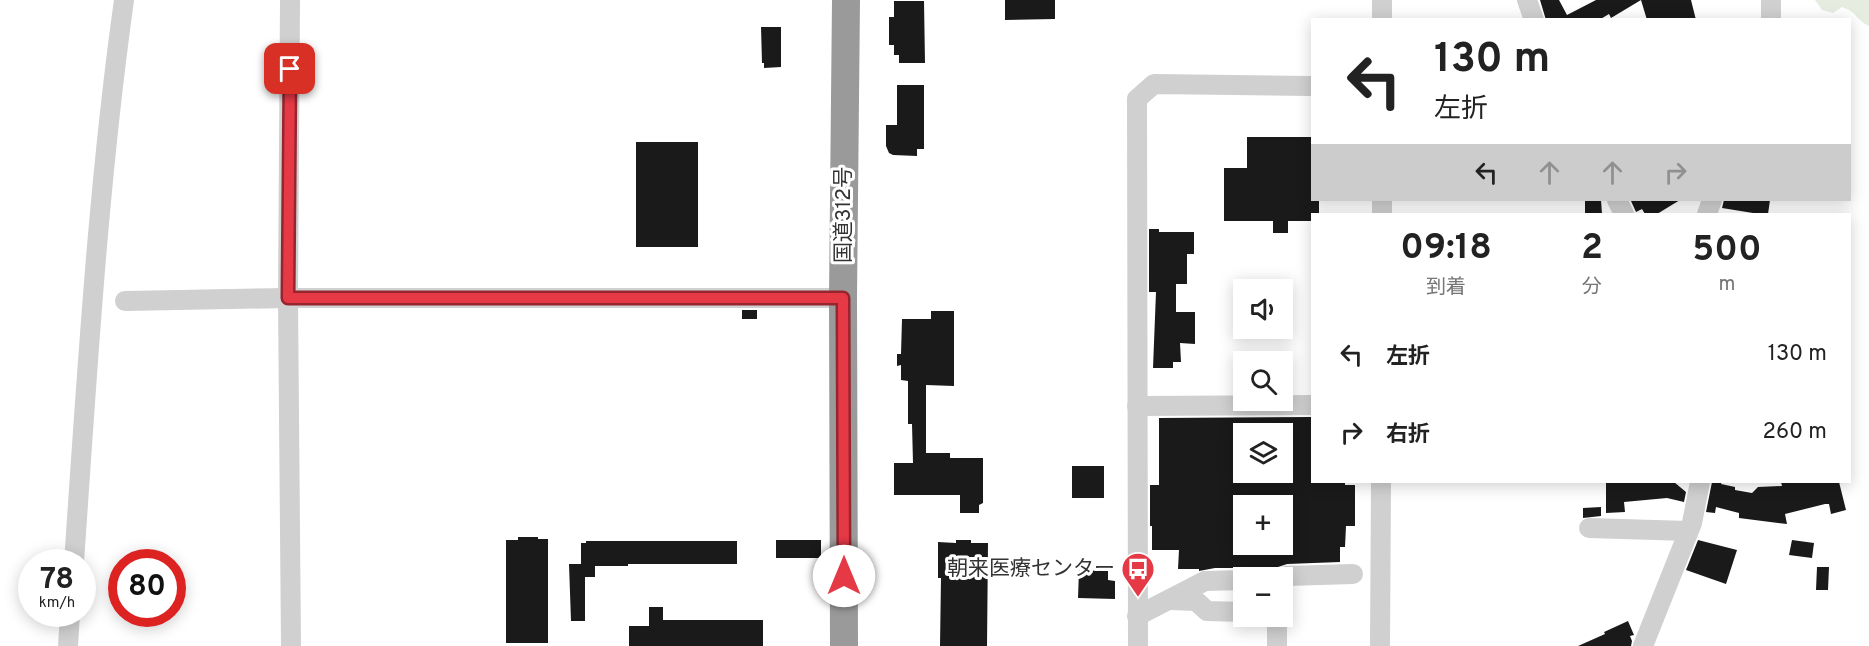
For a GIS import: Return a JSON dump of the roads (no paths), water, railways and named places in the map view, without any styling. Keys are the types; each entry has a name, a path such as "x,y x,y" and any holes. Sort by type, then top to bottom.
{"highway":[{"name":"国道312号","path":"844,646 843,298 846,0"}],"street":[{"path":"75,549 89,353 113,80 124,0"},
{"path":"290,0 288,298 291,646"},
{"path":"1382,0 1382,18"},
{"path":"1527,0 1533,18"},
{"path":"1771,0 1772,18"},
{"path":"1138,646 1137,99 1154,84 1311,86"},
{"path":"124,301 288,298 843,298"},
{"path":"1137,406 1311,405"},
{"path":"1380,646 1381,483"},
{"path":"1643,646 1688,531 1700,483"},
{"path":"1589,528 1688,531"},
{"path":"1293,576 1353,574"},
{"path":"1137,616 1205,581 1233,580"},
{"path":"1168,600 1196,601 1207,611 1233,612"},
{"path":"68,646 69,627"},
{"path":"1276,646 1277,627"}],"place":[{"name":"朝来医療センター","path":"1138,598"}]}
